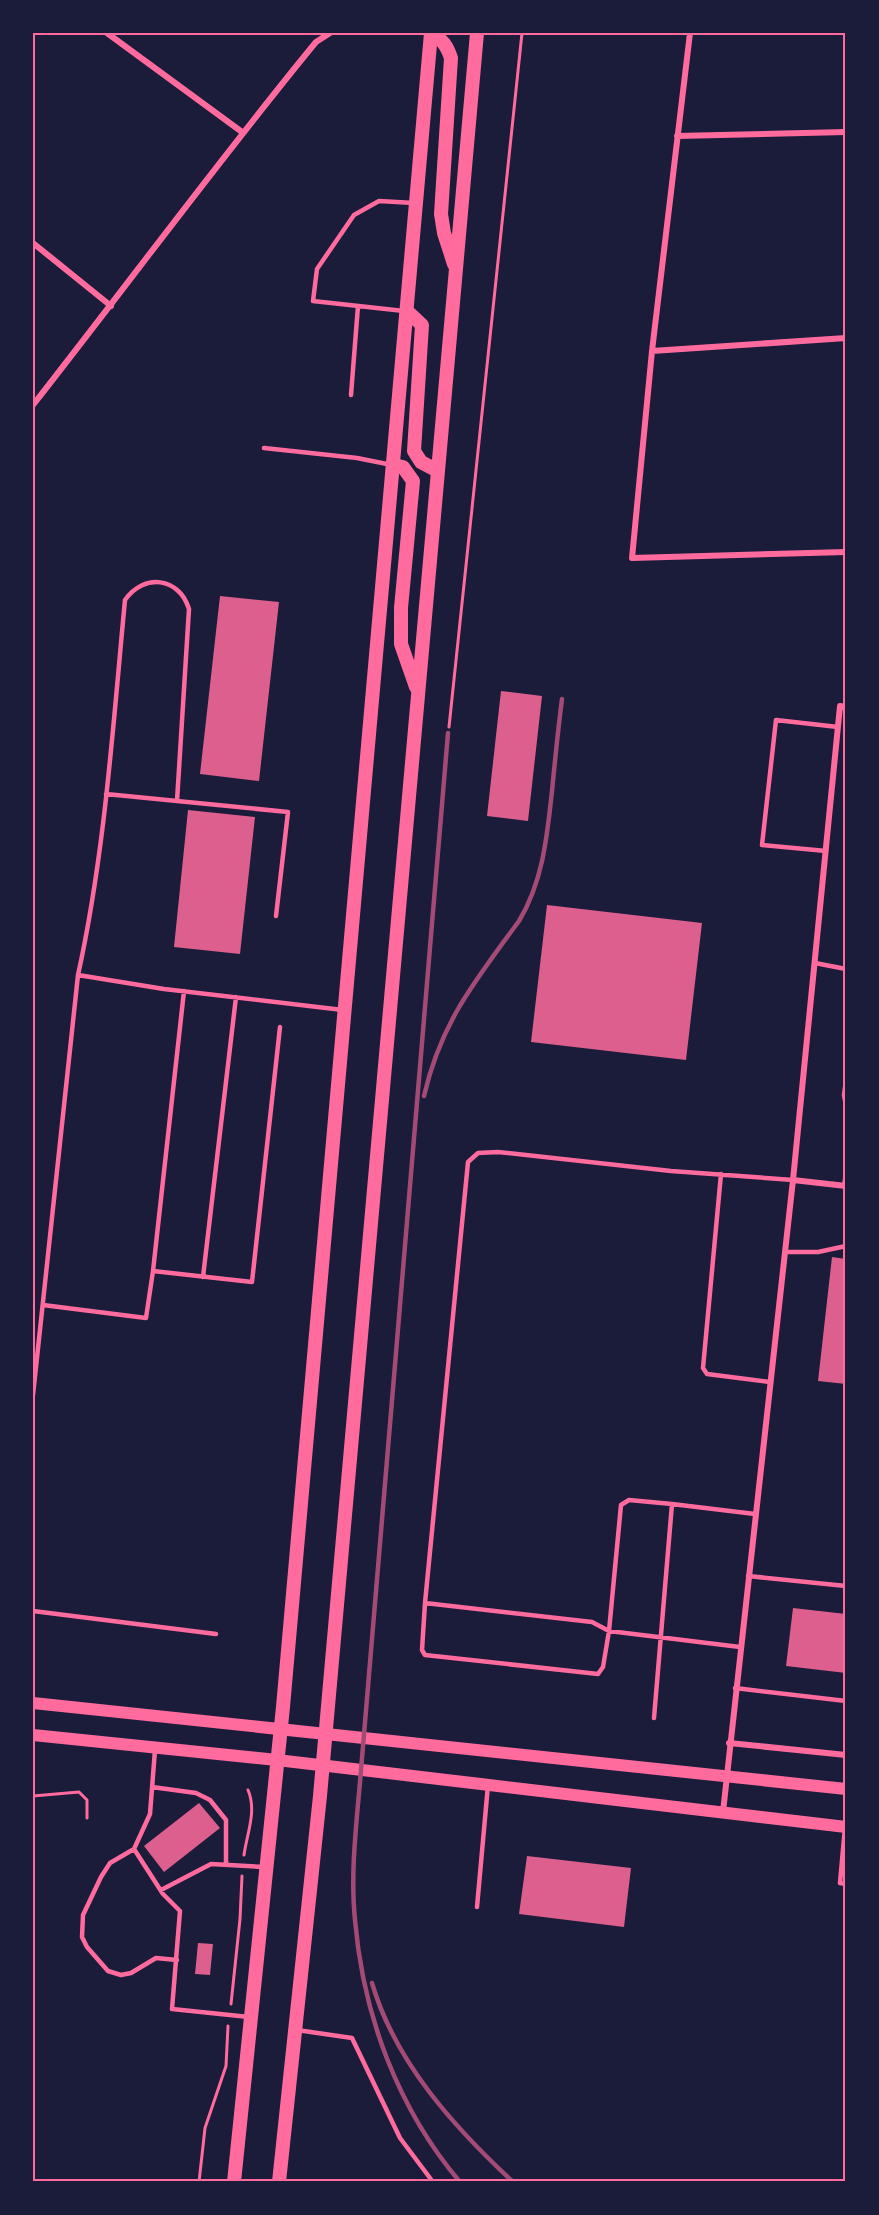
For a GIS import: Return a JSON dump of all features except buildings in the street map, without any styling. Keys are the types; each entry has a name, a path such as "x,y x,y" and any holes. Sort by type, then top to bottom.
{"main road":[{"path":"234,2182 280,1728 430,33 441,39 448,47 451,58 441,214 444,233 456,269"},
{"path":"279,2182 325,1733 477,33"},
{"path":"407,311 422,325 414,451 421,462 438,471"},
{"path":"393,465 403,467 412,481 401,608 401,644 418,692"},
{"path":"33,1703 846,1789"},
{"path":"33,1735 322,1765 846,1827"}],"street":[{"path":"107,33 242,132"},
{"path":"33,405 242,132 316,42 330,33"},
{"path":"690,33 652,351 632,558 846,552"},
{"path":"677,136 846,132"},
{"path":"33,243 111,306"},
{"path":"652,351 846,339"},
{"path":"723,1812 793,1180 838,727 843,707"},
{"path":"793,1180 845,1186"},
{"path":"729,1743 846,1755"}],"lane":[{"path":"407,311 313,301 317,269 354,214 379,201 416,203"},
{"path":"351,395 358,306"},
{"path":"264,448 357,458 393,465"},
{"path":"33,1395 78,975 87,933 106,794 125,600 132,590 151,582 173,586 186,598 189,609 177,801"},
{"path":"826,851 762,845 776,720 838,727"},
{"path":"106,794 288,812 276,916"},
{"path":"815,963 846,969"},
{"path":"78,975 345,1010"},
{"path":"43,1305 146,1318 184,990"},
{"path":"202,1277 236,997"},
{"path":"153,1270 252,1282 280,1027"},
{"path":"846,1080 844,1095 846,1106"},
{"path":"755,1514 628,1500 621,1505 609,1631 603,1667 598,1674 425,1654 422,1650 468,1162 478,1154 498,1152 793,1180"},
{"path":"845,1186 846,1173"},
{"path":"721,1174 703,1368 707,1374 770,1382"},
{"path":"784,1252 818,1252 846,1246"},
{"path":"654,1718 672,1504"},
{"path":"748,1576 846,1586"},
{"path":"425,1603 592,1622 609,1631 740,1647"},
{"path":"33,1611 216,1634"},
{"path":"735,1688 846,1701"},
{"path":"156,1747 150,1814 134,1849 110,1863 101,1877 83,1915 82,1937 108,1971 121,1975 131,1973 156,1958 177,1960"},
{"path":"477,1907 488,1785"},
{"path":"152,1787 196,1793 210,1800 226,1820 226,1865"},
{"path":"846,1827 840,1883 846,1884"},
{"path":"134,1849 161,1890 180,1911 172,2009 251,2018"},
{"path":"161,1890 211,1864 267,1867"},
{"path":"295,2030 352,2038 400,2138 433,2182"}],"path":[{"path":"449,727 522,33"},
{"path":"199,2182 205,2128 226,2066 243,1865 247,1832 252,1817 252,1800 248,1790"},
{"path":"33,1796 79,1792 87,1800 87,1818"}],"railway":[{"path":"424,1096 440,1046 461,1003 519,921 534,890 546,842 562,699"},
{"path":"448,733 353,1883 359,1956 375,2025 387,2059 419,2124 438,2154 460,2182"},
{"path":"372,1983 395,2040 429,2092 469,2139 513,2182"}]}
